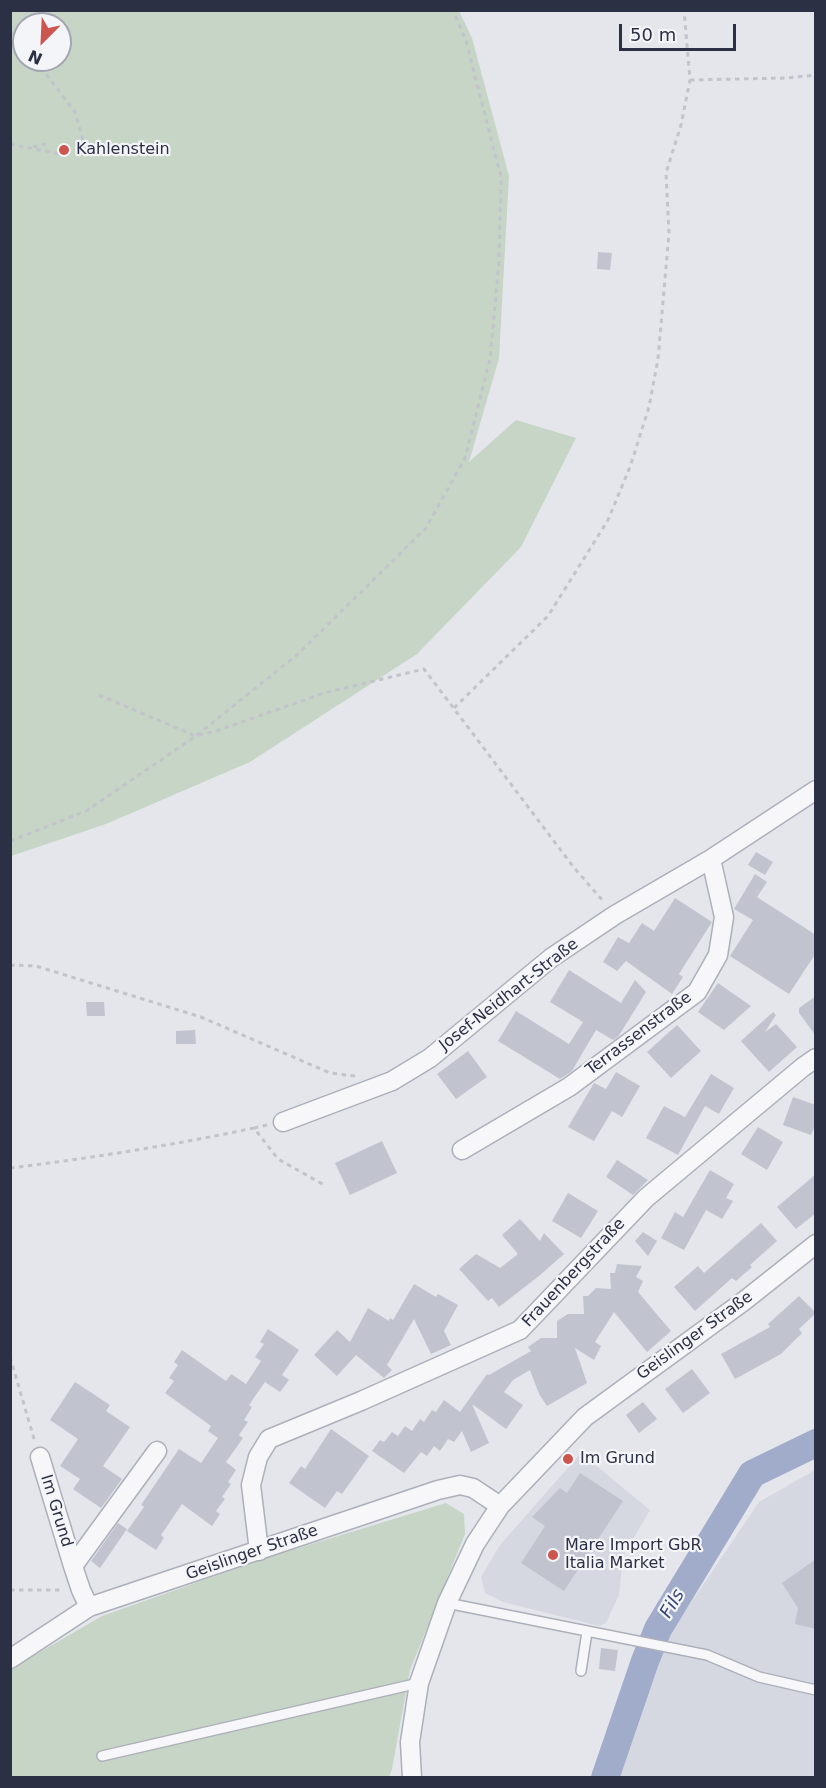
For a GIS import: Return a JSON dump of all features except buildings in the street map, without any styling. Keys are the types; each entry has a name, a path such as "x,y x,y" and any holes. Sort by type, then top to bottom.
{"street":[{"name":"Josef-Neidhart-Straße","path":"283,1122 392,1081 430,1058 551,958 615,915 711,859 816,790"},
{"name":"Terrassenstraße","path":"462,1150 569,1087 697,992 718,956 724,917 711,859"},
{"name":"Frauenbergstraße","path":"259,1551 251,1485 258,1457 269,1439 520,1330 646,1198 803,1066 816,1058"},
{"name":"Geislinger Straße","path":"411,1774 410,1743 419,1683 447,1604 474,1544 500,1506 585,1417 744,1301 816,1244"},
{"name":"Im Grund","path":"73,1566 157,1451"},
{"name":"Im Grund","path":"40,1457 73,1566 89,1607"},
{"name":"Geislinger Straße","path":"10,1659 89,1607 438,1490 460,1485 473,1488 500,1506"}],"lane":[{"path":"447,1604 707,1655 759,1677 816,1690"},
{"path":"580,1671 586,1632"},
{"path":"102,1756 419,1683"}],"path":[{"path":"10,841 86,811 196,736 298,654 426,528 465,458 490,359 499,262 501,177 466,41 453,10"},
{"path":"454,708 548,616 608,520 630,467 649,407 658,359 669,233 666,173 681,125 690,80 684,10"},
{"path":"44,72 75,112 85,147"},
{"path":"690,80 786,78 816,75"},
{"path":"31,147 49,143"},
{"path":"10,144 60,154"},
{"path":"99,695 196,736 324,693 424,669 575,869 615,915"},
{"path":"10,965 36,966 201,1017 330,1073 361,1077"},
{"path":"10,1168 98,1157 193,1141 283,1122"},
{"path":"255,1128 278,1159 326,1186"},
{"path":"10,1358 40,1457"},
{"path":"10,1590 81,1590"}],"shaded area":[{"path":"581,1453 650,1510 623,1556 619,1595 606,1623 599,1626 503,1602 485,1593 481,1577 500,1545"},
{"path":"815,1470 815,1776 796,1778 611,1778 657,1653 759,1502"}],"green space":[{"path":"10,11 459,11 472,38 509,176 499,358 469,462 516,420 576,438 521,547 417,654 250,762 106,824 11,856"},
{"path":"446,1503 464,1514 465,1534 410,1670 389,1777 11,1778 11,1670 16,1666 102,1616 263,1559"}],"waterway":[{"name":"Fils","path":"605,1778 658,1629 752,1474 816,1443"}],"place":[{"name":"Kahlenstein","path":"64,150"},
{"name":"Im Grund","path":"568,1459"},
{"name":"Mare Import GbR Italia Market","path":"553,1555"}]}
